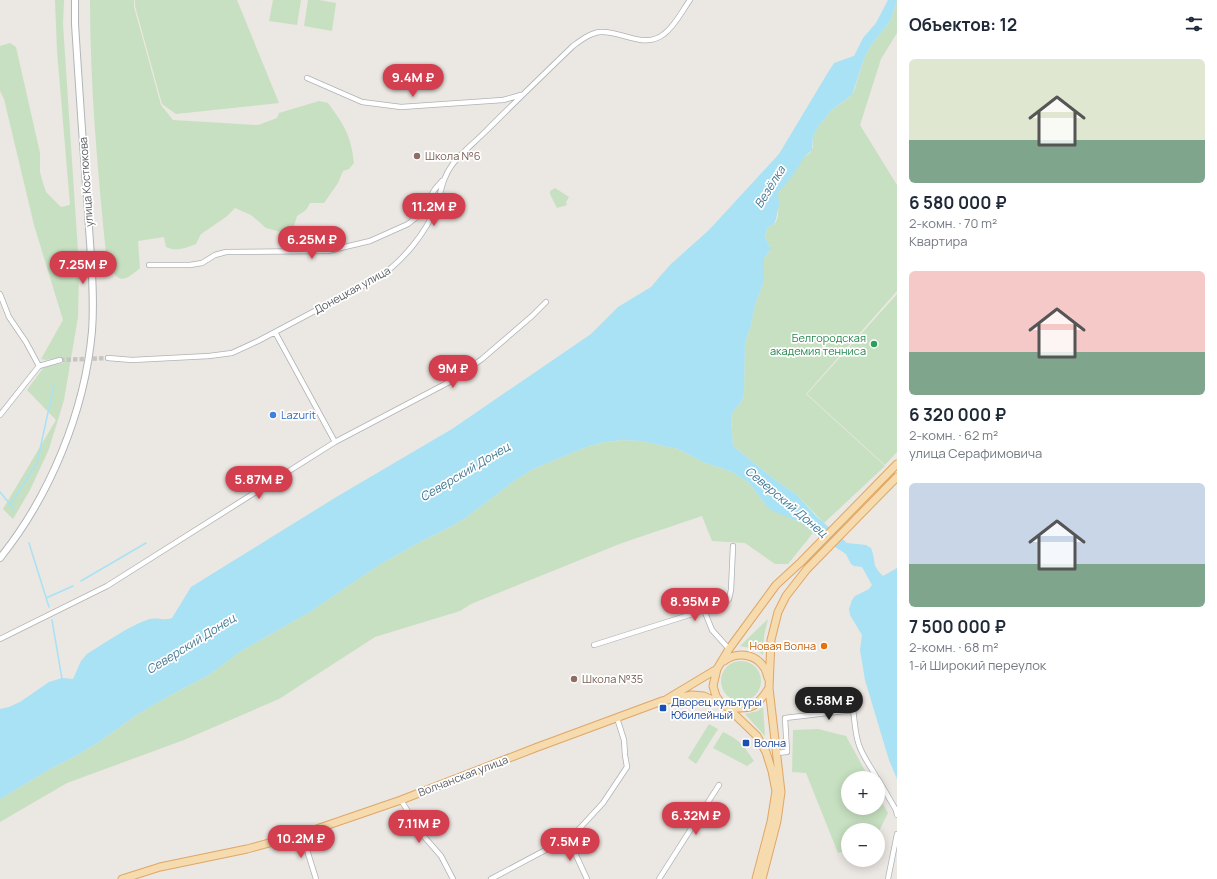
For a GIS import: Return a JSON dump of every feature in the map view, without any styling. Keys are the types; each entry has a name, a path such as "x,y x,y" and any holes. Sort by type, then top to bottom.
{"main road":[{"name":"улица Костюкова","path":"0,558 40,498 62,453 71,428 87,366 92,331 92,268 75,24 76,0"},
{"path":"756,879 771,822 776,792 772,771 766,752 757,736 716,696 713,686 718,667 729,649 776,585 897,464"},
{"path":"762,879 777,821 781,792 769,684 771,640 778,612 786,596 807,569 897,477"},
{"path":"662,701 692,695 704,696 724,705 741,708 758,704 769,684 764,666 755,658 729,649"},
{"path":"662,701 718,667 731,656 745,654"},
{"name":"Волчанская улица","path":"122,879 160,867 247,849 302,834 401,800 662,701"}],"street":[{"name":"Донецкая улица","path":"108,358 132,360 209,356 232,353 258,342 379,277 391,269 416,241 436,206 444,180 452,165 575,44 590,34 600,32 642,40 654,39 664,34 678,19 690,0"},
{"path":"307,78 362,102 401,107 503,100 523,94"},
{"path":"149,265 190,265 202,263 215,255 226,252 328,251 370,241 408,224 418,216 435,189 444,180"},
{"path":"0,294 9,317 26,342 39,366"},
{"path":"0,639 108,586 335,442 451,381 482,359 546,302"},
{"path":"275,332 335,442"},
{"path":"0,414 39,366 60,360"},
{"path":"594,645 724,604 729,599 731,590 733,546"},
{"path":"704,610 712,630 729,649"},
{"path":"776,753 787,752 785,718 853,710 856,736 859,746 873,771"},
{"path":"491,879 568,838 580,828 603,803 627,767 624,740 617,718"},
{"path":"658,879 719,785"},
{"path":"885,791 896,810 897,815"},
{"path":"401,800 420,832 441,856 453,879"},
{"path":"302,834 316,879"},
{"path":"888,879 897,834"},
{"path":"568,838 587,879"}],"green space":[{"path":"55,0 64,0 63,24 79,267 78,317 64,400 49,449 30,490 13,519 3,509 56,420 27,390 44,367 63,363 62,357 46,360 41,359 63,320 34,225 4,99 0,91 0,46 10,43 16,47 40,153 40,172 46,192 61,207 70,205 57,51"},
{"path":"90,0 134,0 134,7 161,105 173,120 258,125 277,118 279,113 319,101 328,103 346,131 353,153 354,163 349,169 343,171 338,183 324,203 310,203 306,210 297,216 294,226 285,233 266,228 251,215 235,208 226,217 201,234 196,244 188,247 174,249 166,247 164,237 138,241 140,268 129,276 121,279 114,274 107,263 93,99"},
{"path":"135,0 237,0 279,103 176,114 162,104 135,6"},
{"path":"273,0 301,0 297,25 269,21"},
{"path":"308,0 336,3 332,31 304,26"},
{"path":"897,0 897,33 881,59 860,125 897,185 897,291 806,394 885,466 824,523 797,495 774,479 733,446 731,418 744,394 745,343 751,325 755,305 764,281 764,258 769,252 770,246 766,240 766,232 768,227 774,224 777,218 778,193 805,156 810,153 813,147 813,136 818,127 832,110 850,97 854,91 865,56 872,44 891,20"},
{"path":"555,188 569,197 566,202 567,205 557,208 550,194 550,191"},
{"name":"Белгородская академия тенниса","path":"897,294 897,452 885,465 807,394"},
{"path":"622,440 641,441 678,449 703,462 730,471 748,482 765,504 804,524 813,533 788,564 775,564 745,543 712,541 702,516 622,543 471,604 460,611 375,637 279,699 184,740 67,783 0,822 0,799 99,742 135,716 167,697 209,675 241,651 310,612 376,567 467,517 517,479 533,469 589,446"},
{"path":"768,619 764,636 763,655 755,649 740,646"},
{"path":"737,661 745,661 752,664 758,670 761,681 758,692 752,698 745,701 737,701 730,698 724,692 721,685 721,677 724,670 730,664"},
{"path":"763,706 765,736 745,714 758,711"},
{"path":"709,724 718,729 696,764 688,758"},
{"path":"818,729 846,736 865,771 841,771 841,815 885,815 885,808 888,813 883,823 841,823 841,852 838,853 806,773 792,772 793,730"},
{"path":"723,732 741,744 754,761 747,766 713,748"}],"water":[{"path":"888,0 897,0 891,20 872,44 865,56 852,95 832,110 818,127 813,136 812,150 805,156 793,175 778,193 779,204 776,219 774,224 768,227 766,234 766,239 771,249 764,258 764,281 755,305 751,325 745,343 744,394 731,418 733,446 774,479 797,495 816,516 847,543 866,545 871,548 875,566 883,576 897,568 897,779 889,760 865,680 860,650 862,635 850,615 849,609 855,596 869,589 872,585 862,567 851,564 846,554 813,533 804,524 771,510 748,482 730,471 703,462 678,449 641,441 622,440 589,446 533,469 517,479 467,517 376,567 310,612 241,651 209,675 167,697 135,716 99,742 0,799 0,709 20,702 49,682 62,678 73,679 81,661 87,654 134,625 150,619 172,618 191,587 338,496 452,429 591,334 618,307 651,287 671,264 709,230 779,154 834,63 854,56 863,38 876,23"}],"waterway":[{"path":"10,505 37,463 54,385"},
{"path":"0,492 14,509"},
{"path":"29,543 49,607"},
{"path":"81,581 146,543"},
{"path":"46,598 73,586"},
{"path":"52,620 62,679"}],"tunnel":[{"path":"60,360 108,358"}],"place":[{"name":"Школа №6","path":"417,156"},
{"name":"Белгородская академия тенниса","path":"874,344"},
{"name":"Lazurit","path":"273,415"},
{"name":"Новая Волна","path":"824,646"},
{"name":"Школа №35","path":"574,679"},
{"name":"Дворец культуры Юбилейный","path":"663,708"},
{"name":"Волна","path":"746,743"}],"water label":[{"name":"Везёлка","path":"770,187"},
{"name":"Северский Донец","path":"465,472"},
{"name":"Северский Донец","path":"786,502"},
{"name":"Северский Донец","path":"191,644"}]}
